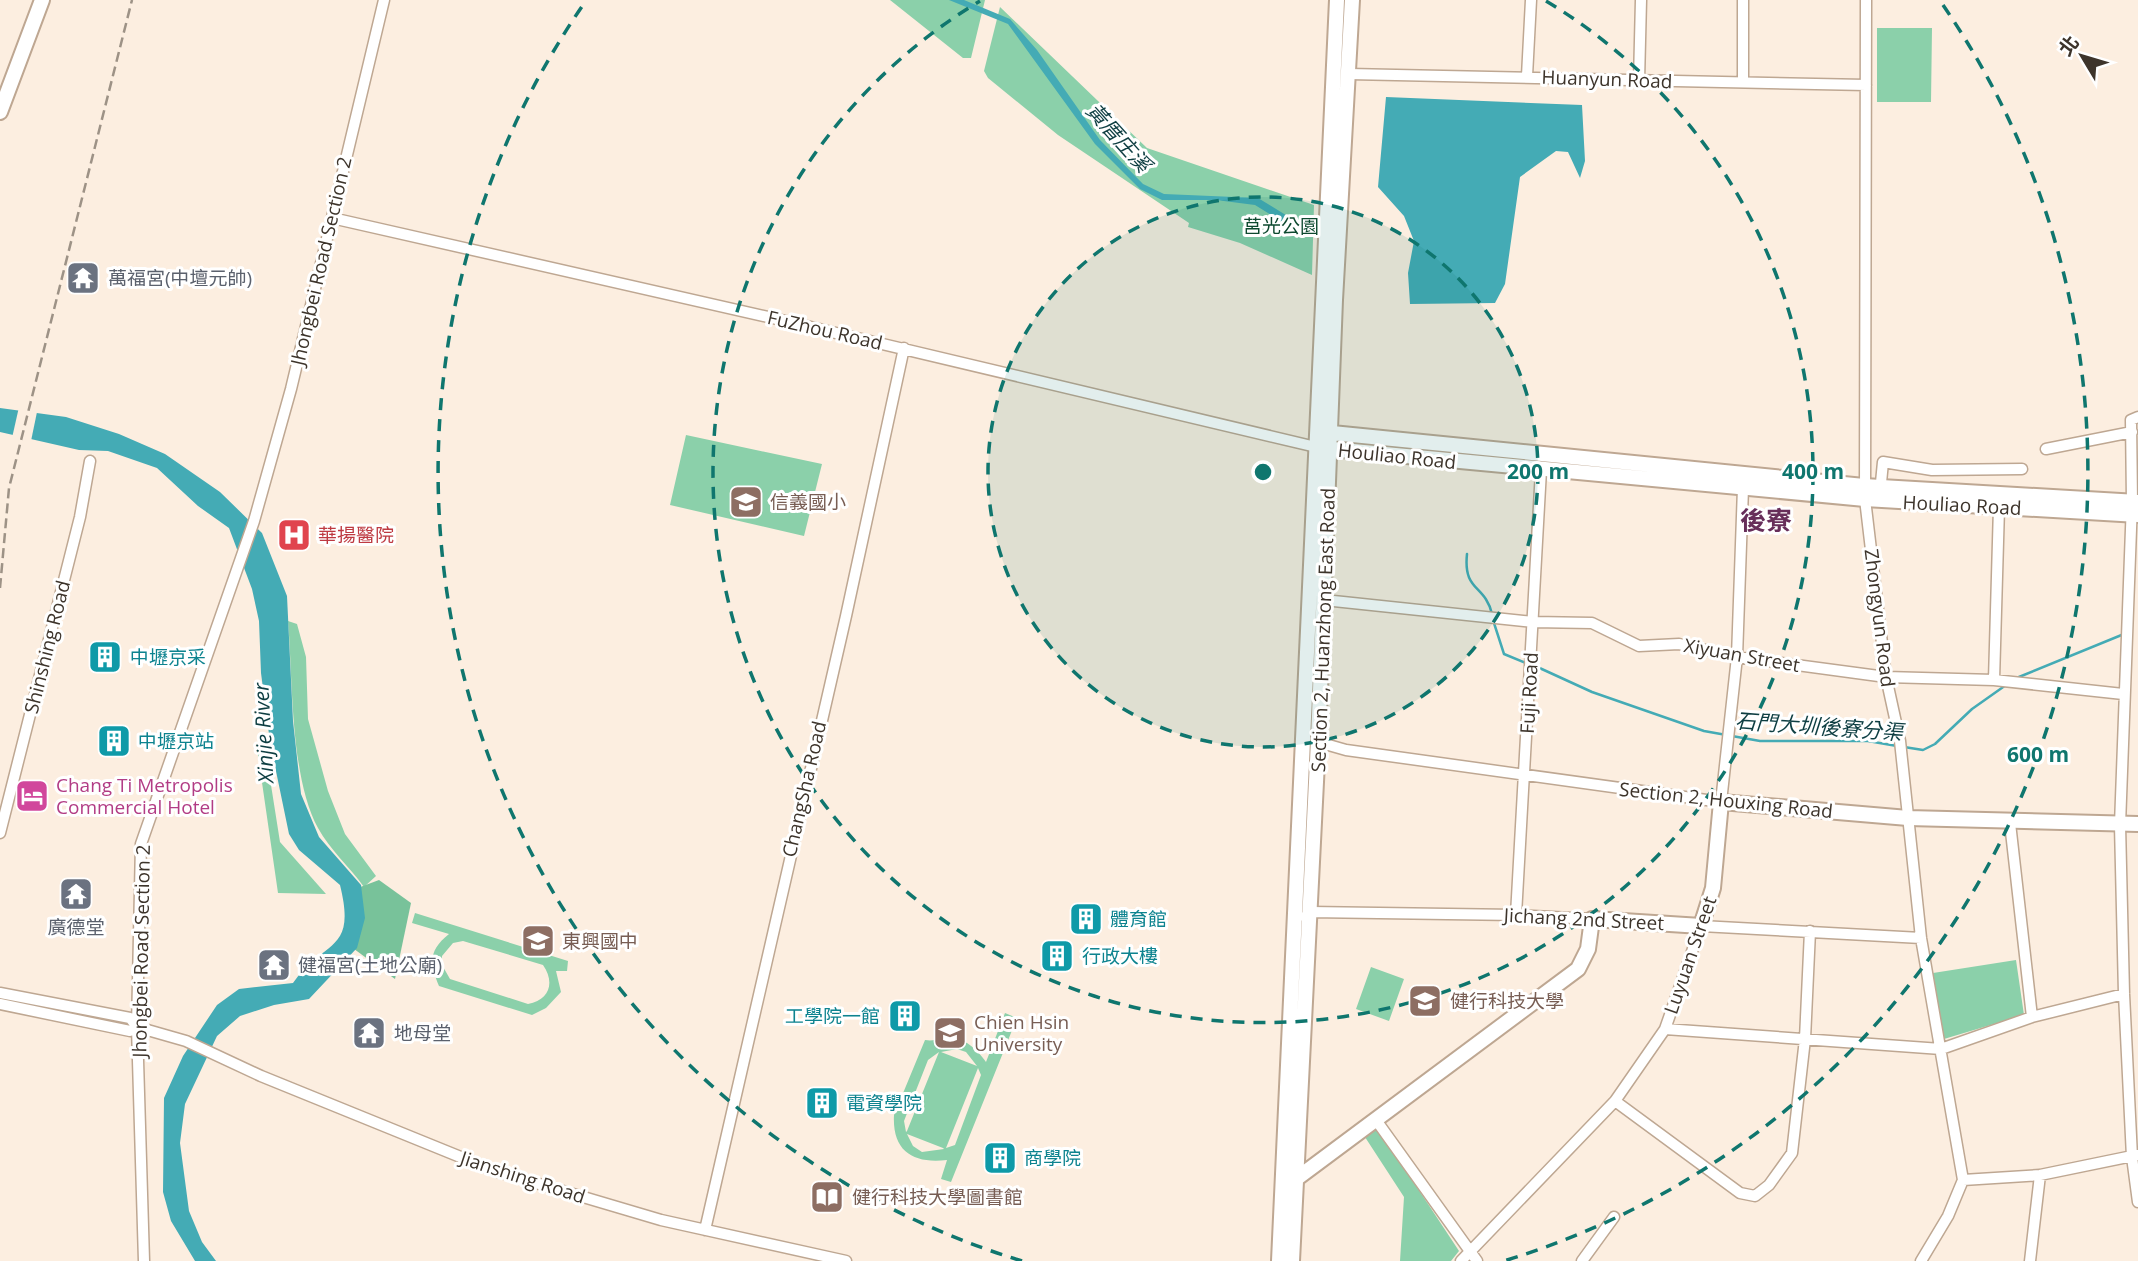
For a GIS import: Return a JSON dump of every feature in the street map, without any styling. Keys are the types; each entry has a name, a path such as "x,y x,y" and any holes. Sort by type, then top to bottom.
{"street":[{"path":"0,112 42,0"},
{"name":"Jhongbei Road Section 2","path":"144,1261 137,1027 141,844 254,521 291,389 384,0"},
{"name":"Section 2, Huanzhong East Road","path":"1292,1261 1289,1184 1295,927 1323,448 1337,0"},
{"name":"Section 2, Huanzhong East Road","path":"1279,1261 1289,1184 1310,912 1324,600 1323,448 1332,433 1335,300 1352,0"},
{"path":"1527,76 1531,0"},
{"path":"1639,80 1641,0"},
{"path":"1743,0 1743,81"},
{"name":"Zhongyun Road","path":"1866,0 1865,492 1886,677 1900,741 1921,938 1963,1180"},
{"name":"Huanyun Road","path":"1349,74 1866,85"},
{"name":"FuZhou Road","path":"332,218 904,348 1323,448"},
{"name":"ChangSha Road","path":"705,1230 846,616 904,348"},
{"path":"2138,417 2132,420 2135,508 2123,694 2120,825 2123,994 2138,1202"},
{"path":"2046,449 2132,432"},
{"name":"Houliao Road","path":"1332,433 1865,492"},
{"name":"Houliao Road","path":"1323,448 1743,488 1865,492 2135,508"},
{"name":"Shinshing Road","path":"0,833 79,517 90,461"},
{"path":"1880,493 1883,462 1932,470 2022,469"},
{"name":"Fuji Road","path":"1516,915 1541,470"},
{"name":"Luyuan Street","path":"1461,1261 1615,1101 1665,1029 1713,888 1737,657 1743,488"},
{"name":"Houliao Road","path":"1880,493 1999,507 2135,508"},
{"path":"1994,680 1999,507"},
{"name":"Xiyuan Street","path":"1324,600 1533,622 1592,623 1639,646 1679,643 1737,657 1886,677 1994,680 2123,694"},
{"name":"Section 2, Houxing Road","path":"1318,742 1346,750 1721,802 1908,818 2010,823 2138,824"},
{"path":"2010,823 2032,1017"},
{"path":"1295,927 1310,912"},
{"name":"Jichang 2nd Street","path":"1310,912 1516,915 1921,938"},
{"path":"1289,1184 1578,969 1588,949 1592,919"},
{"path":"1615,1101 1740,1193 1755,1196 1769,1185 1792,1153 1805,1039 1810,932"},
{"path":"0,993 130,1018 137,1027 130,1031 0,1004"},
{"path":"1665,1029 1941,1049 2032,1017 2123,994"},
{"name":"Jianshing Road","path":"137,1027 188,1043 495,1171 705,1230 846,1261"},
{"path":"1376,1120 1477,1261"},
{"path":"1921,1261 1948,1216 1963,1180 2040,1175 2135,1156"},
{"path":"2030,1261 2040,1175"},
{"path":"1582,1261 1614,1217"}],"green space":[{"path":"890,0 985,0 971,58 963,58"},
{"name":"莒光公園","path":"1000,7 1147,148 1314,205 1312,275 1240,243 1188,227 1189,223 1058,135 988,78 984,71"},
{"path":"1877,28 1932,28 1931,102 1877,102"},
{"path":"686,435 822,464 804,536 670,505"},
{"path":"288,621 297,624 306,657 308,719 328,791 345,834 376,876 364,887 323,836 309,807 302,782 294,728"},
{"path":"265,747 280,842 326,894 278,893 257,748"},
{"path":"379,880 411,903 395,979 350,946 355,889"},
{"path":"415,913 568,961 567,971 556,971 561,992 546,1008 532,1015 439,986 432,963 434,951 449,934 412,923","holes":["463,941 543,965 549,978 548,989 541,999 528,1004 450,979 442,965 442,956 453,943"]},
{"path":"2016,960 2024,1015 1944,1039 1933,973"},
{"path":"1371,967 1404,979 1389,1021 1356,1009"},
{"path":"1005,1013 1017,1018 951,1182 941,1179 947,1160 925,1160 907,1153 897,1138 894,1115 925,1040 949,1038 962,1041 973,1047 986,1062","holes":["957,1049 966,1052 977,1066 941,1052","939,1052 906,1132 904,1121 928,1060","978,1068 981,1075 955,1145 946,1148","907,1134 944,1149 922,1152 913,1146"]},
{"path":"1376,1125 1459,1251 1451,1261 1400,1261 1404,1197 1363,1134"}],"water":[{"path":"949,0 964,0 1010,19 1037,50 1100,140 1143,184 1164,194 1258,198 1289,217 1284,223 1255,205 1216,200 1162,200 1140,189 1095,144 1008,24"},
{"path":"1386,97 1582,105 1585,161 1580,178 1568,152 1556,151 1520,177 1505,284 1495,303 1410,304 1408,273 1414,241 1404,216 1378,187"},
{"path":"0,408 66,417 119,434 165,454 220,492 262,533 287,596 293,721 301,794 319,837 361,885 365,918 357,948 309,999 274,1005 240,1016 217,1036 185,1104 180,1143 189,1211 202,1242 216,1261 195,1261 171,1221 163,1192 164,1098 183,1056 217,1005 239,989 293,983 334,943 341,934 344,923 340,885 299,850 289,834 270,742 261,673 259,621 252,589 229,528 198,506 157,468 108,451 79,450 0,432"}],"pier":[{"path":"19,407 37,412 31,441 12,438"}],"waterway":[{"name":"石門大圳後寮分渠","path":"1467,554 1468,575 1485,597 1492,614"},
{"name":"石門大圳後寮分渠","path":"1493,620 1504,654 1526,663"},
{"name":"石門大圳後寮分渠","path":"2014,679 2124,634"},
{"name":"石門大圳後寮分渠","path":"1533,665 1592,692 1704,731 1760,741 1868,741 1897,746"},
{"name":"石門大圳後寮分渠","path":"1904,747 1923,750 1935,744 1972,709 2006,685"}],"railway":[{"path":"0,588 9,488 132,0"}],"place":[{"name":"萬福宮(中壇元帥)","path":"83,278"},
{"name":"信義國小","path":"746,502"},
{"name":"華揚醫院","path":"294,535"},
{"name":"中壢京采","path":"105,657"},
{"name":"中壢京站","path":"114,741"},
{"name":"Chang Ti Metropolis Commercial Hotel","path":"32,796"},
{"name":"廣德堂","path":"76,894"},
{"name":"體育館","path":"1086,919"},
{"name":"東興國中","path":"538,941"},
{"name":"行政大樓","path":"1057,956"},
{"name":"健福宮(土地公廟)","path":"274,965"},
{"name":"健行科技大學","path":"1425,1001"},
{"name":"工學院一館","path":"905,1016"},
{"name":"地母堂","path":"369,1033"},
{"name":"Chien Hsin University","path":"950,1033"},
{"name":"電資學院","path":"822,1103"},
{"name":"商學院","path":"1000,1158"},
{"name":"健行科技大學圖書館","path":"827,1197"}],"district":[{"name":"後寮","path":"1766,520"}],"water label":[{"name":"黃厝庄溪","path":"1119,137"},
{"name":"Xinjie River","path":"263,733"}]}
